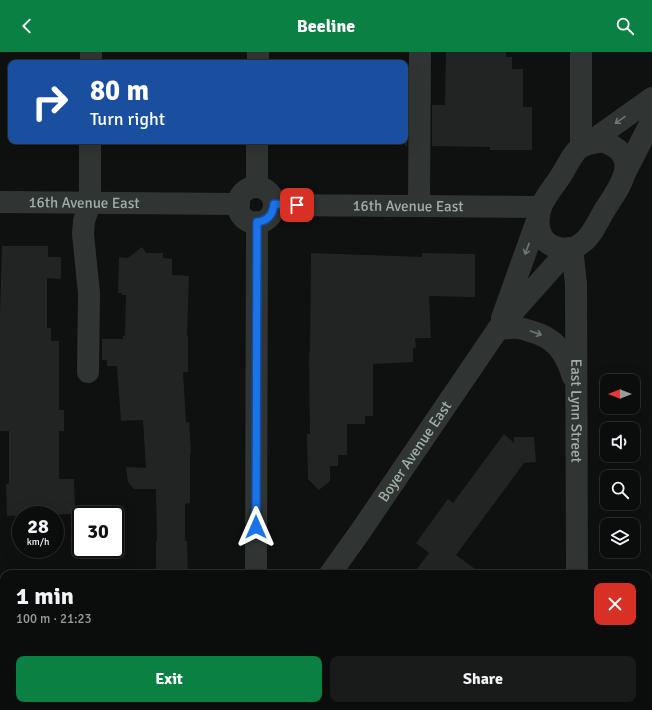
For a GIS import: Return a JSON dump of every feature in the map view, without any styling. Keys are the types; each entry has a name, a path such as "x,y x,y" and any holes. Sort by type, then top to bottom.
{"street":[{"path":"419,206 420,52"},
{"path":"581,52 583,146"},
{"path":"583,146 652,98"},
{"path":"625,173 652,120"},
{"path":"583,146 602,141 612,144 620,152 625,162 625,173"},
{"path":"88,372 89,293 83,234 84,221 90,203 90,144"},
{"path":"257,144 257,187"},
{"name":"Boyer Avenue East","path":"498,329 541,210 574,155 583,146"},
{"name":"Boyer Avenue East","path":"333,570 498,329 571,248 582,243 589,235 622,183 625,173"},
{"path":"257,187 270,193 274,204 273,211 270,216 265,220 257,222 248,220 243,216 240,212 239,204 241,196 245,192 250,188 257,187"},
{"name":"16th Avenue East","path":"0,202 239,204"},
{"name":"16th Avenue East","path":"274,204 419,206 541,210"},
{"path":"541,210 538,228 543,238 551,245 561,249 571,248"},
{"path":"256,570 257,222"},
{"name":"East Lynn Street","path":"571,248 576,284 577,570"},
{"path":"498,329 518,328 538,333 549,338 559,346 566,358 577,389"}],"building":[{"path":"446,52 506,52 506,57 512,57 512,69 523,69 523,107 532,107 532,150 490,150 490,147 432,146 432,105 445,105"},
{"path":"2,246 48,246 48,257 61,257 61,279 47,278 47,328 51,328 51,341 59,341 59,410 64,410 64,431 59,431 59,479 74,479 75,506 72,506 72,514 64,514 64,506 12,506 12,516 7,516 6,484 9,484 9,431 0,431 0,317"},
{"path":"142,247 146,253 163,253 163,258 172,259 172,275 189,276 187,336 188,372 183,372 186,423 189,422 191,453 190,503 185,504 185,541 187,541 188,570 156,570 156,489 134,489 128,482 126,467 146,468 143,420 121,421 117,366 107,366 107,360 102,360 102,339 123,339 123,336 125,336 126,295 118,293 119,257 128,258"},
{"path":"311,253 422,257 422,253 475,254 475,297 429,296 431,338 415,338 416,348 413,348 413,362 373,364 373,416 365,416 365,424 347,424 347,455 338,455 338,466 330,466 330,481 319,490 308,479 307,434 310,434 309,353"},
{"path":"504,434 514,443 514,437 534,437 536,462 524,463 456,555 477,570 416,570 429,553 416,543 448,499 453,503"}],"route":[{"path":"256,527 257,222 265,220 270,216 273,211 274,204 297,205"}]}
